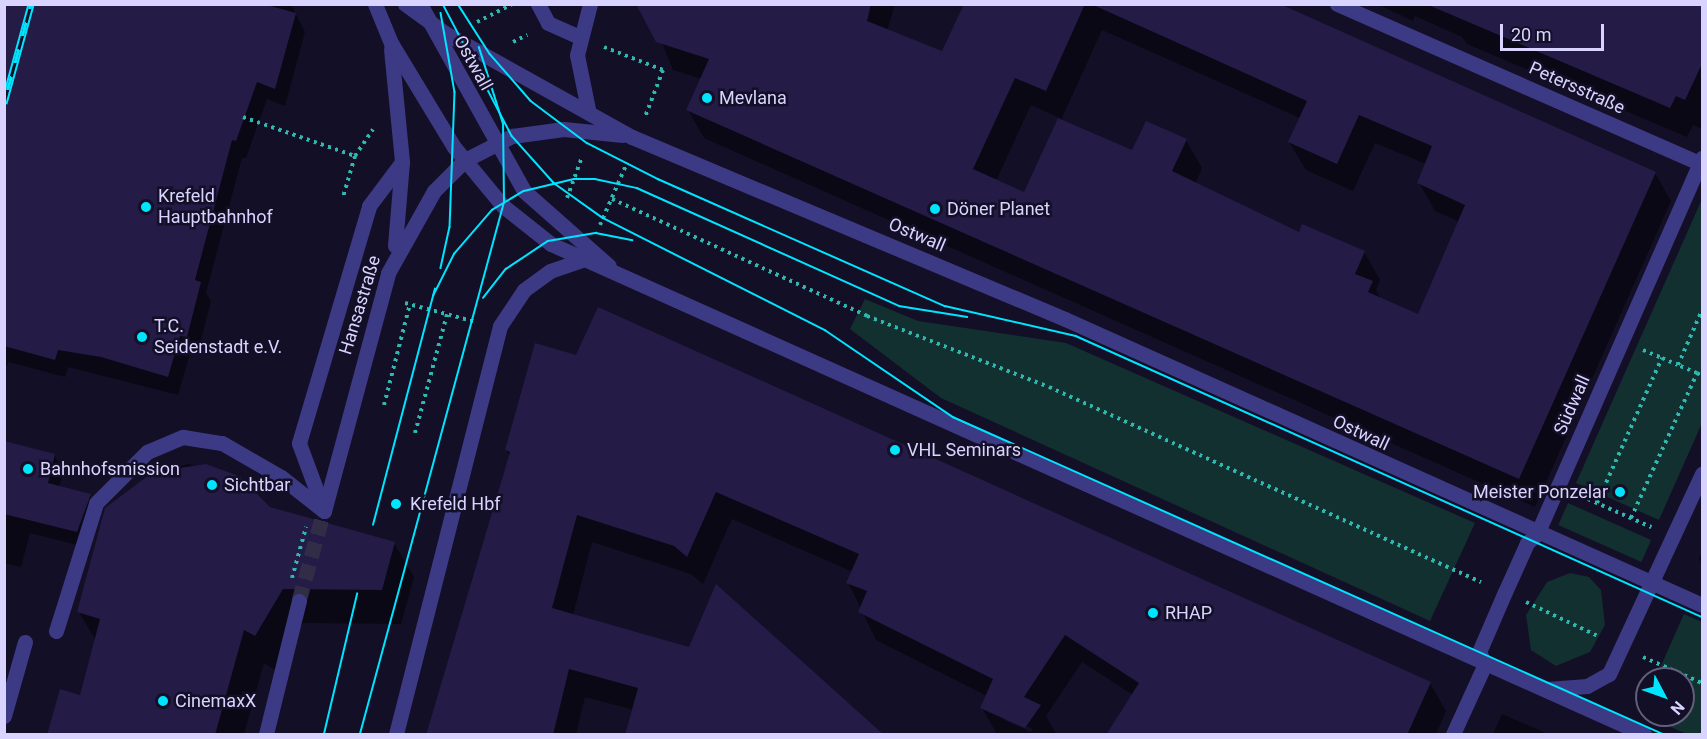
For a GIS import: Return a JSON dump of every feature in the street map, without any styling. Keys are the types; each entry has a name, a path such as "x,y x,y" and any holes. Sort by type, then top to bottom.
{"street":[{"path":"375,4 391,43 402,162 400,208 388,273"},
{"path":"405,4 428,22"},
{"path":"420,4 428,22"},
{"path":"538,4 548,23 581,38"},
{"path":"588,109 578,75 581,38 590,4"},
{"name":"Petersstraße","path":"1337,4 1702,161"},
{"name":"Ostwall","path":"428,22 588,109 635,138 1065,319 1537,534 1702,605"},
{"name":"Ostwall","path":"428,22 524,191 557,225 629,279"},
{"name":"Ostwall","path":"391,43 465,160 529,229 582,260 629,279 1644,735"},
{"name":"Hansastraße","path":"324,511 388,273 422,207 465,160 496,142 542,130 591,130 635,138"},
{"name":"Südwall","path":"1485,664 1479,652 1527,543 1537,534 1702,161"},
{"path":"324,511 299,443 369,206 402,162"},
{"path":"396,735 500,326 524,290 550,271 582,260"},
{"path":"56,631 96,502 147,452 183,437 222,443 281,477 324,511"},
{"path":"1541,689 1565,691 1600,681 1624,648 1702,474"},
{"path":"266,735 299,601"},
{"path":"4,716 25,642"},
{"path":"1453,735 1485,664"}],"path":[{"path":"506,46 531,33"},
{"path":"581,38 663,70 612,199 867,316 1049,387 1505,592 1702,684"},
{"path":"243,117 355,156"},
{"path":"342,201 355,156 368,129 378,129"},
{"path":"557,225 591,130"},
{"path":"403,302 477,323"},
{"path":"384,405 410,304"},
{"path":"1678,365 1702,310"},
{"path":"415,433 447,314"},
{"path":"1597,503 1662,358 1702,376"},
{"path":"1631,518 1697,373"},
{"path":"1558,486 1674,537"}],"green space":[{"path":"1702,199 1702,423 1659,520 1576,483"},
{"path":"865,299 918,321 1066,343 1475,523 1430,621 941,398 850,329"},
{"path":"1568,503 1651,540 1641,562 1558,525"},
{"path":"1570,573 1589,577 1601,590 1605,625 1590,652 1556,666 1531,650 1526,615 1547,582"},
{"path":"1684,614 1702,622 1702,734 1687,734 1671,727 1695,727 1695,667 1660,667"}],"building":[{"path":"4,4 263,4 296,13 275,89 257,82 236,141 232,140 195,280 201,282 187,337 180,336 168,377 101,357 58,350 55,360 4,346"},
{"path":"636,4 871,4 867,21 942,51 964,4 1085,4 1046,91 1015,78 973,169 1024,192 1058,118 1132,150 1146,121 1187,139 1172,171 1299,232 1302,224 1365,251 1355,274 1373,281 1368,292 1418,314 1465,205 1417,183 1432,146 1359,115 1337,164 1288,142 1307,101 1091,4 1280,4 1656,172 1519,479 686,110 709,59 656,42"},
{"path":"1426,4 1702,4 1702,64 1685,100 1676,96 1670,108"},
{"path":"598,307 1431,682 1407,735 1106,735 1139,683 1065,635 1024,697 1041,705 1025,728 980,708 993,679 858,612 867,591 846,583 859,554 716,492 687,557 674,546 577,515 552,608 689,647 716,584 884,735 625,735 638,688 569,669 553,735 426,735 510,452 505,450 535,343 576,355"},
{"path":"4,441 55,454 48,483 91,494 77,532 4,514"},
{"path":"206,464 239,476 270,507 395,542 382,590 283,589 255,636 244,630 215,735 47,735 60,689 80,695 100,619 77,612 105,508 153,472"}],"tunnel":[{"path":"299,601 324,511"}],"tram line":[{"path":"443,4 512,136 554,183 603,218 825,330 953,417 1663,734"},
{"path":"458,4 490,54 531,101 587,143 658,179 945,306 1076,336 1702,617"},
{"path":"441,13 455,92 450,227 441,268"},
{"path":"360,734 504,202 503,124 479,48"},
{"path":"433,296 454,254 492,210 524,191 574,179 595,179 637,188 899,306 967,317"},
{"path":"483,298 506,269 548,241 596,233 632,240"},
{"path":"373,525 435,289"},
{"path":"324,734 357,594"}],"railway":[{"path":"4,103 31,4"}],"place":[{"name":"Mevlana","path":"707,98"},
{"name":"Krefeld Hauptbahnhof","path":"146,207"},
{"name":"Döner Planet","path":"935,209"},
{"name":"T.C. Seidenstadt e.V.","path":"142,337"},
{"name":"VHL Seminars","path":"895,450"},
{"name":"Bahnhofsmission","path":"28,469"},
{"name":"Sichtbar","path":"212,485"},
{"name":"Meister Ponzelar","path":"1620,492"},
{"name":"Krefeld Hbf","path":"396,504"},
{"name":"RHAP","path":"1153,613"},
{"name":"CinemaxX","path":"163,701"}]}
